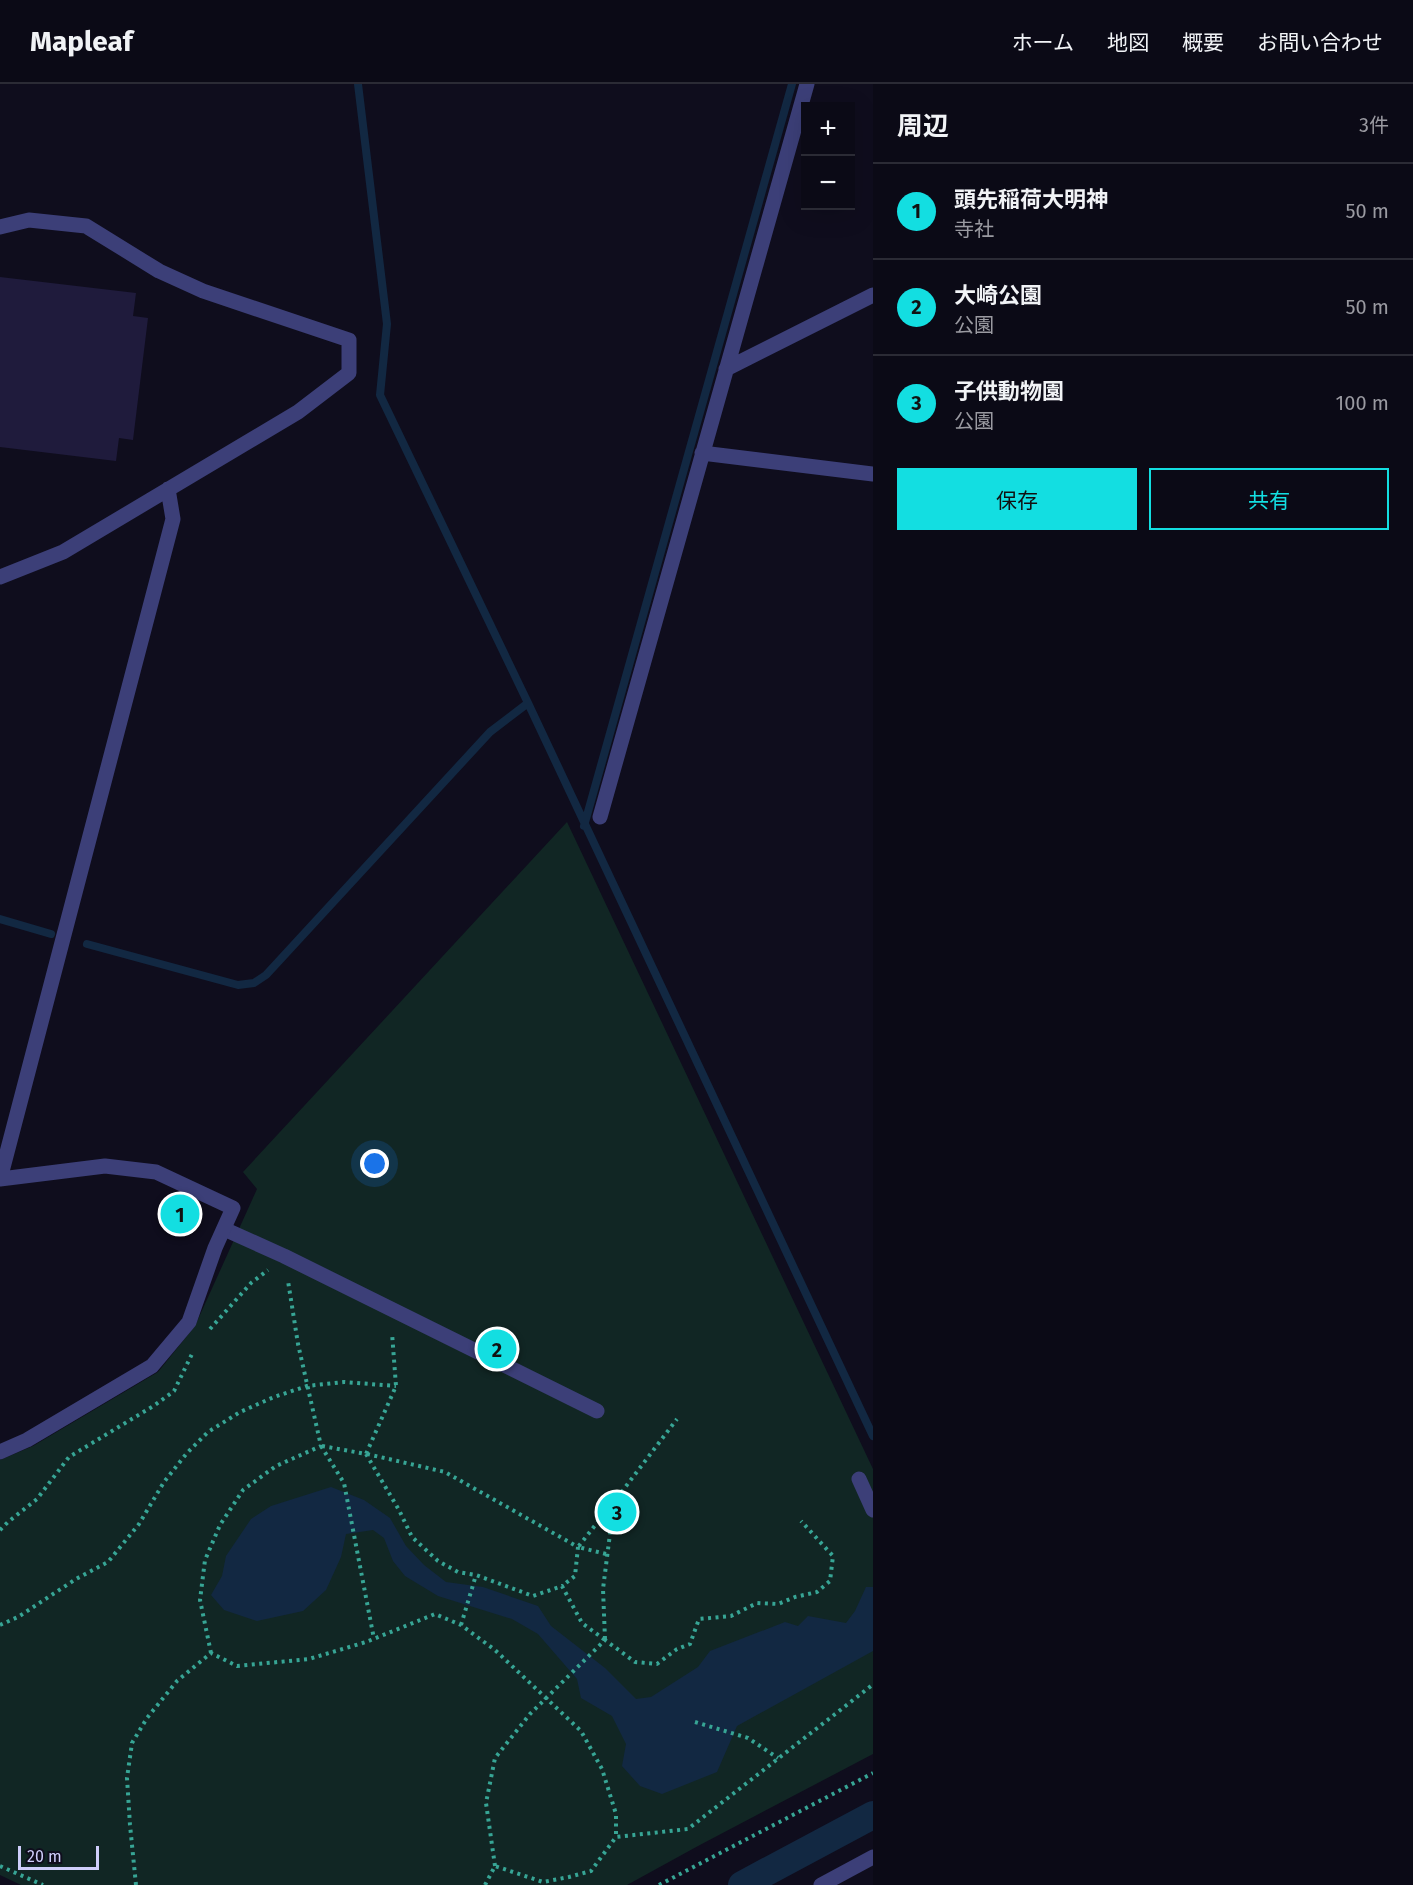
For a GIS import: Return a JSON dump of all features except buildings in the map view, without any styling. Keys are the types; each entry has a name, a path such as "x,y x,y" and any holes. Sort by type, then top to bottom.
{"street":[{"path":"600,817 807,84"},
{"path":"0,227 29,220 86,226 159,271 203,291 349,340 349,373 298,412 63,552 0,577"},
{"path":"726,369 873,295"},
{"path":"702,453 873,474"},
{"path":"0,1452 27,1440 152,1366 189,1323 233,1208 156,1172 105,1166 0,1179 172,519 168,489"},
{"path":"224,1229 284,1256 597,1411"},
{"path":"859,1479 873,1510"},
{"path":"821,1885 873,1857"}],"path":[{"path":"284,1256 298,1344 321,1446 344,1483 374,1639"},
{"path":"366,1454 396,1386 390,1308"},
{"path":"0,1625 18,1617 76,1579 108,1562 139,1524 164,1482 187,1453 208,1432 240,1412 307,1386 344,1382 396,1386"},
{"path":"366,1454 412,1537 438,1562 458,1572 476,1575 533,1596 562,1586 575,1576 578,1547 677,1419"},
{"path":"211,1653 200,1600 205,1560 220,1525 243,1490 276,1466 321,1446 445,1472 578,1547 606,1554"},
{"path":"485,1885 495,1866 486,1803 495,1758 530,1714 604,1640 603,1589 614,1502"},
{"path":"562,1586 582,1623 635,1662 657,1664 677,1649 690,1644 699,1619 731,1616 757,1603 778,1604 817,1592 830,1581 833,1556 801,1521"},
{"path":"461,1625 476,1575"},
{"path":"211,1653 237,1666 309,1659 374,1639 435,1614 461,1625 495,1650 581,1731 602,1769 616,1814 616,1837 591,1870 543,1882 495,1866"},
{"path":"136,1885 127,1778 132,1743 147,1718 177,1681 211,1653"},
{"path":"616,1837 688,1829 871,1686"},
{"path":"695,1722 748,1738 778,1758"},
{"path":"659,1885 873,1773"},
{"path":"0,1866 43,1885"}],"green space":[{"path":"567,822 873,1469 873,1754 627,1885 21,1885 0,1875 0,1460 33,1446 158,1372 195,1326 257,1189 243,1172"}],"water":[{"path":"331,1487 364,1500 390,1518 406,1546 424,1565 446,1582 483,1587 538,1606 551,1626 605,1668 636,1699 651,1697 698,1667 710,1651 785,1622 798,1626 808,1616 846,1623 855,1611 866,1587 873,1587 873,1651 737,1726 717,1772 662,1794 640,1786 622,1766 626,1744 612,1716 581,1698 577,1679 538,1634 512,1619 438,1596 405,1576 393,1561 384,1538 373,1530 346,1534 341,1557 326,1590 303,1611 257,1621 224,1610 211,1595 222,1576 226,1556 251,1519 271,1506"}],"waterway":[{"path":"358,84 387,324 380,395 528,703"},
{"path":"584,826 792,84"},
{"path":"87,944 238,985 254,983 266,975 490,732 528,703 873,1436"},
{"path":"0,919 51,934"},
{"path":"742,1885 873,1815"}],"place":[{"name":"頭先稲荷大明神","path":"180,1214"},
{"name":"大崎公園","path":"497,1349"},
{"name":"子供動物園","path":"617,1512"}]}
